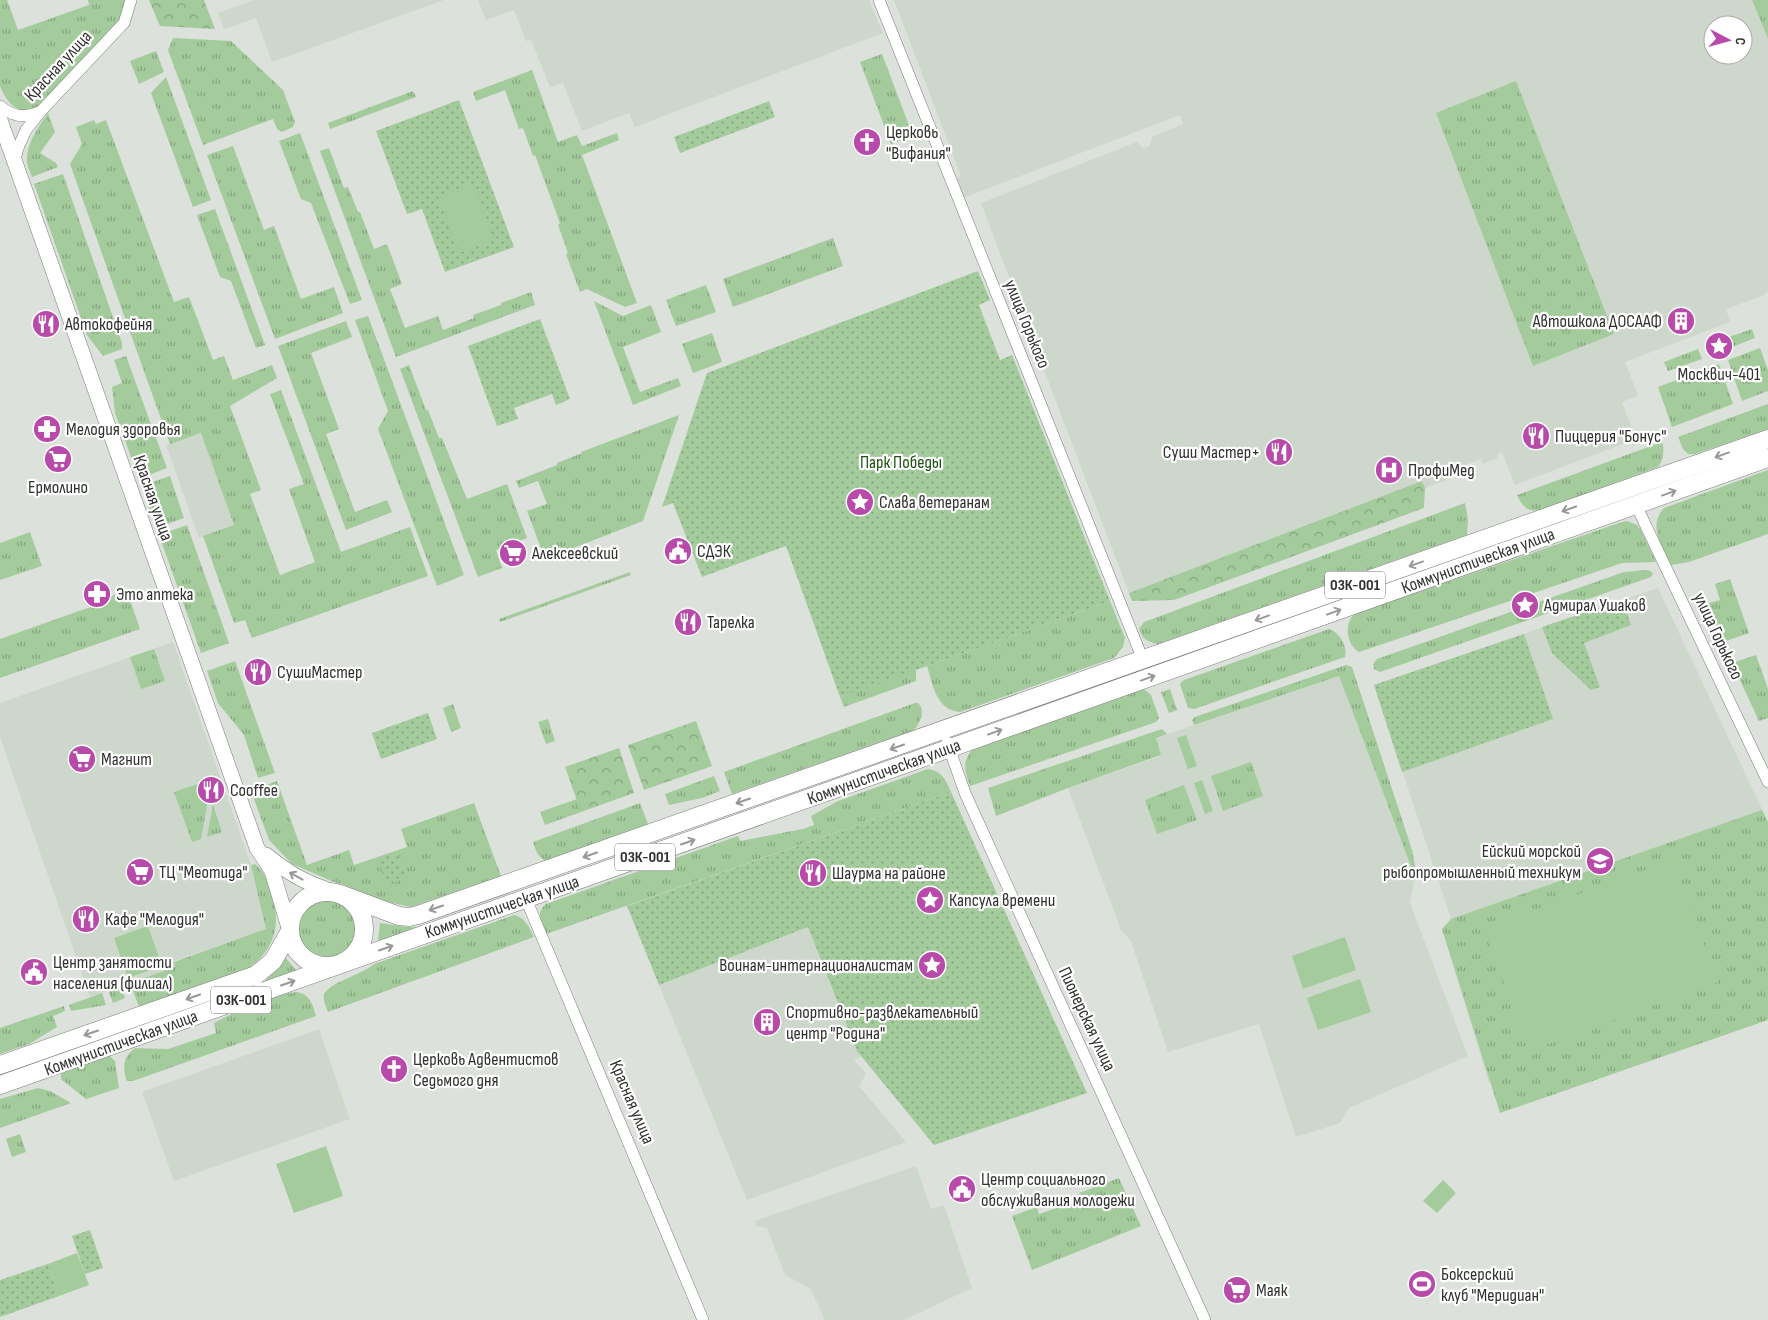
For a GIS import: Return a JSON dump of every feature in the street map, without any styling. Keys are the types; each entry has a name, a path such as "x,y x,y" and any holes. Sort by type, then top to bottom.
{"main road":[{"name":"Коммунистическая улица","path":"340,894 399,916 418,915 1768,439"},
{"name":"Коммунистическая улица","path":"0,1086 1768,458"},
{"name":"03К-001","path":"319,893 340,894 359,910 362,917 364,934 359,949 354,955 340,964 332,966 317,965 304,958 294,946 290,931 292,916 300,904 319,893"},
{"name":"Коммунистическая улица","path":"0,1065 256,975 273,961 290,931"}],"street":[{"name":"Красная улица","path":"15,160 21,139 41,111 124,23 131,0"},
{"name":"улица Горького","path":"878,0 1143,660"},
{"path":"0,106 11,114 21,116 30,116 41,111"},
{"name":"Красная улица","path":"0,120 256,848 272,871 290,931"},
{"name":"улица Горького","path":"1636,505 1768,782"},
{"name":"Пионерская улица","path":"942,731 964,792 1205,1320"},
{"path":"256,848 291,874 316,886 340,894"},
{"name":"Красная улица","path":"526,899 703,1320"}],"shaded area":[{"path":"254,0 444,0 272,62 256,18 224,29 218,13"},
{"path":"478,0 869,0 883,33 635,127 629,113 582,131 563,83 550,87 531,40 526,41 514,10 486,20"},
{"path":"894,0 1752,0 1768,39 1768,291 1765,295 1726,309 1730,322 1625,362 1638,396 1622,402 1636,439 1515,485 1502,452 1497,454 1498,458 1483,464 1480,459 1450,471 1452,478 1425,488 1422,481 1129,593 1044,370 1046,369 1035,346 981,203 1137,142 1143,148 1150,146 1152,137 1183,124 1180,115 963,198 956,179 961,176"},
{"path":"201,433 234,525 199,538 166,445"},
{"name":"Ейский морской рыбопромышленный техникум","path":"1658,588 1768,822 1489,1083 1442,929 1451,919 1374,685"},
{"path":"173,642 251,865 267,929 174,961 175,967 90,997 0,737 0,703"},
{"path":"1339,676 1415,877 1410,903 1468,1056 1349,1108 1340,1123 1296,1137 1259,1024 1168,1052 1131,941 1121,930 1068,788 1161,756 1156,738"},
{"path":"808,927 857,1051 862,1057 854,1060 866,1074 859,1086 906,1142 747,1200 659,985"},
{"path":"319,1029 350,1119 174,1181 142,1092"},
{"path":"916,1166 931,1209 944,1205 972,1288 904,1320 825,1320 810,1288 785,1275 767,1228 757,1226 755,1221"}],"green space":[{"path":"0,0 7,0 18,30 89,5 88,0 126,0 118,22 39,106 26,111 20,110 10,103 0,86"},
{"path":"149,0 204,0 215,29 160,26"},
{"path":"1752,0 1768,0 1768,39"},
{"path":"173,38 231,41 283,90 295,122 293,127 282,132 277,129 273,119 203,145 168,50"},
{"path":"156,51 164,72 139,84 130,61"},
{"path":"882,54 913,136 891,144 860,62"},
{"path":"532,70 558,142 577,135 582,146 617,133 619,140 582,155 637,303 625,307 587,289 580,292 566,254 568,253 558,225 560,223 535,155 533,156 523,128 519,129 505,90 476,101 473,92"},
{"path":"166,77 211,200 193,207 151,93"},
{"path":"1516,81 1614,334 1533,366 1436,113"},
{"path":"413,91 416,97 330,129 328,123"},
{"path":"459,100 514,247 445,272 422,209 407,214 376,131"},
{"path":"769,101 775,117 680,153 674,137"},
{"path":"48,113 55,132 40,153 56,163 58,167 32,177 27,163 27,155 34,136"},
{"path":"94,120 96,124 106,120 174,302 189,297 213,360 224,356 233,380 272,365 277,378 230,406 261,490 250,494 280,575 315,562 289,489 304,484 270,394 281,390 341,552 410,527 428,576 252,638 245,620 234,623 203,536 234,525 201,433 170,444 70,164 82,144 76,127"},
{"path":"300,133 362,300 350,304 311,203 301,199 279,141"},
{"path":"233,146 264,230 274,226 301,299 334,287 343,313 275,339 207,155"},
{"path":"329,148 344,188 348,187 374,249 387,244 402,284 390,289 405,328 438,316 443,330 474,318 473,315 531,292 535,305 396,357 320,151"},
{"path":"63,174 122,343 122,349 103,356 87,335 34,184"},
{"path":"473,184 494,240 459,253 438,197"},
{"path":"215,209 265,345 256,348 231,281 220,277 197,215"},
{"path":"833,238 843,266 733,307 723,279"},
{"name":"Парк Победы","path":"978,271 990,300 979,305 1000,360 1012,355 1110,601 840,697 786,546 702,577 673,503 662,507 707,373"},
{"path":"706,285 716,312 676,326 666,300"},
{"path":"594,301 623,316 651,305 661,332 623,347 640,392 678,378 681,386 633,405"},
{"path":"368,316 464,575 437,586 378,429 388,411 355,320"},
{"path":"540,319 570,399 556,405 552,394 514,408 518,419 497,426 468,346"},
{"path":"346,321 352,337 311,353 339,429 326,434 355,512 387,500 392,512 346,530 278,346"},
{"path":"1752,329 1755,338 1732,347 1729,337"},
{"path":"712,333 722,362 693,373 682,344"},
{"path":"1760,348 1768,370 1768,391 1742,401 1728,360"},
{"path":"1698,349 1702,359 1668,371 1664,362"},
{"path":"126,356 167,468 139,479 115,413 112,387 122,383 114,360"},
{"path":"1719,364 1733,404 1672,427 1658,387"},
{"path":"409,365 426,410 428,410 439,438 442,438 467,499 507,484 527,538 496,550 502,568 478,577 400,369"},
{"path":"1768,404 1768,429 1695,454 1688,454 1683,449 1678,437"},
{"path":"679,415 643,521 545,559 527,511 547,504 538,481 519,488 516,481 557,465 557,463 581,452"},
{"path":"1662,442 1663,455 1658,467 1542,510 1526,508 1517,495"},
{"path":"1768,470 1768,534 1689,562 1671,565 1661,544 1657,529 1659,515 1664,508"},
{"path":"170,476 184,518 156,528 141,486"},
{"path":"1422,481 1425,488 1424,508 1174,600 1132,601 1129,593"},
{"path":"1465,503 1468,519 1467,535 1158,644 1146,640 1140,632 1139,629 1144,622"},
{"path":"1627,521 1637,525 1641,530 1656,562 1622,563 1359,652 1349,640 1349,623 1355,614"},
{"path":"187,525 229,643 201,653 159,535"},
{"path":"30,532 42,566 0,580 0,543"},
{"path":"1648,570 1653,573 1651,577 1380,672 1374,669 1373,664 1377,659 1624,572"},
{"path":"630,572 631,575 500,622 499,619"},
{"path":"1730,579 1749,633 1723,642 1705,604 1720,600 1715,584"},
{"path":"127,591 140,629 0,678 0,639 99,604 98,601"},
{"path":"1622,600 1631,625 1584,643 1600,687 1591,690 1552,653 1542,627"},
{"path":"1110,601 1125,638 1123,647 1114,658 960,712 946,707 937,695 927,666"},
{"path":"1329,629 1342,640 1346,653 1345,657 1194,709 1188,708 1180,684 1184,680"},
{"path":"1524,634 1553,719 1402,772 1374,685"},
{"path":"154,649 165,681 141,689 130,657"},
{"path":"1756,655 1768,689 1768,718 1759,721 1732,663"},
{"path":"235,661 275,773 258,778 244,735 218,703 207,671"},
{"path":"1346,665 1352,667 1412,850 1417,877 1415,877 1339,676 1194,725 1192,720 1195,717"},
{"path":"916,669 916,681 844,707 840,697"},
{"path":"1144,689 1151,695 1159,718 1156,722 970,786 965,766 967,757 974,748"},
{"path":"1170,689 1177,710 1169,713 1161,692"},
{"path":"918,703 922,713 914,730 732,794 724,772"},
{"path":"453,704 461,728 451,732 443,708"},
{"path":"428,713 437,739 381,759 372,733"},
{"path":"548,719 555,741 546,744 538,722"},
{"path":"696,721 712,766 644,790 628,745"},
{"path":"1162,729 1167,734 1156,738 1161,755 996,816 988,788"},
{"path":"1186,735 1197,766 1188,769 1177,738"},
{"path":"619,748 634,793 581,812 565,767"},
{"path":"1251,762 1263,796 1223,811 1211,776"},
{"path":"928,769 937,772 943,777 951,792 546,934 542,926 540,915 546,904 738,836 740,841 803,829 814,825 811,816 838,801"},
{"path":"714,776 720,791 702,798 669,805 665,794"},
{"path":"1202,780 1213,811 1205,814 1194,783"},
{"path":"277,781 307,865 349,850 354,865 407,847 401,829 474,803 501,876 411,907 374,899 292,864 269,840 251,791"},
{"path":"204,782 209,794 201,839 192,842 174,792"},
{"path":"1184,785 1197,820 1157,834 1145,800"},
{"path":"951,792 1087,1093 934,1145 857,1051 808,927 659,985 627,906"},
{"path":"577,799 581,812 545,825 540,812"},
{"path":"640,803 648,824 546,861 537,853 533,842"},
{"path":"213,805 222,832 207,837"},
{"path":"1762,810 1768,822 1768,1020 1500,1113 1442,929 1451,919"},
{"path":"398,852 407,878 387,885 378,859"},
{"path":"1673,860 1718,982 1528,1051 1484,928"},
{"path":"255,864 268,882 275,906 276,926 274,936 265,953 249,968 139,1007 130,983 175,967 174,962 266,929 251,865"},
{"path":"328,898 340,900 350,907 357,917 359,929 357,941 350,951 340,958 328,960 316,958 306,951 299,941 297,929 299,917 306,907 316,900"},
{"path":"514,915 518,916 529,926 534,937 328,1012 324,1000 326,991 374,964"},
{"path":"380,923 406,927 419,927 378,941"},
{"path":"148,926 162,966 128,978 114,938"},
{"path":"1345,937 1356,970 1303,989 1292,956"},
{"path":"286,958 296,970 264,982"},
{"path":"1360,979 1371,1012 1318,1030 1307,998"},
{"path":"121,986 125,998 113,1003 108,990"},
{"path":"297,992 302,993 308,998 316,1016 133,1081 127,1081 124,1072 125,1063 128,1055 135,1048 168,1049 216,1033 214,1023 244,1008 275,996"},
{"path":"102,993 106,1005 71,1011 69,1005"},
{"path":"64,1006 65,1011 53,1016 57,1027 29,1044 0,1054 0,1028"},
{"path":"109,1055 115,1061 119,1088 86,1099 61,1079 61,1073"},
{"path":"38,1088 50,1091 71,1103 0,1128 0,1099"},
{"path":"20,1134 26,1152 12,1157 6,1139"},
{"path":"326,1146 343,1196 294,1213 276,1164"},
{"path":"1119,1178 1141,1226 1032,1270 1012,1216 1037,1207 1039,1214 1081,1200 1079,1193"},
{"path":"1443,1180 1456,1193 1437,1213 1423,1201"},
{"path":"90,1230 103,1268 85,1274 72,1236"},
{"path":"77,1253 89,1285 59,1296 48,1264"},
{"path":"48,1264 59,1296 0,1317 0,1280"}],"place":[{"name":"Церковь \"Вифания\"","path":"867,142"},
{"name":"Автошкола ДОСААФ","path":"1681,321"},
{"name":"Автокофейня","path":"46,324"},
{"name":"Москвич-401","path":"1719,346"},
{"name":"Мелодия здоровья","path":"47,429"},
{"name":"Пиццерия \"Бонус\"","path":"1536,436"},
{"name":"Суши Мастер+","path":"1279,452"},
{"name":"Ермолино","path":"58,459"},
{"name":"ПрофиМед","path":"1389,470"},
{"name":"Слава ветеранам","path":"860,502"},
{"name":"СДЭК","path":"678,551"},
{"name":"Алексеевский","path":"513,553"},
{"name":"Это аптека","path":"97,594"},
{"name":"Адмирал Ушаков","path":"1525,605"},
{"name":"Тарелка","path":"688,622"},
{"name":"СушиМастер","path":"258,672"},
{"name":"Магнит","path":"82,759"},
{"name":"Cooffee","path":"211,790"},
{"name":"Ейский морской рыбопромышленный техникум","path":"1600,861"},
{"name":"ТЦ \"Меотида\"","path":"140,872"},
{"name":"Шаурма на районе","path":"813,873"},
{"name":"Капсула времени","path":"930,900"},
{"name":"Кафе \"Мелодия\"","path":"86,919"},
{"name":"Воинам-интернационалистам","path":"932,965"},
{"name":"Центр занятости населения (филиал)","path":"34,972"},
{"name":"Спортивно-развлекательный центр \"Родина\"","path":"767,1022"},
{"name":"Церковь Адвентистов Седьмого дня","path":"394,1069"},
{"name":"Центр социального обслуживания молодежи","path":"962,1189"},
{"name":"Боксерский клуб \"Меридиан\"","path":"1422,1284"},
{"name":"Маяк","path":"1237,1290"}]}
